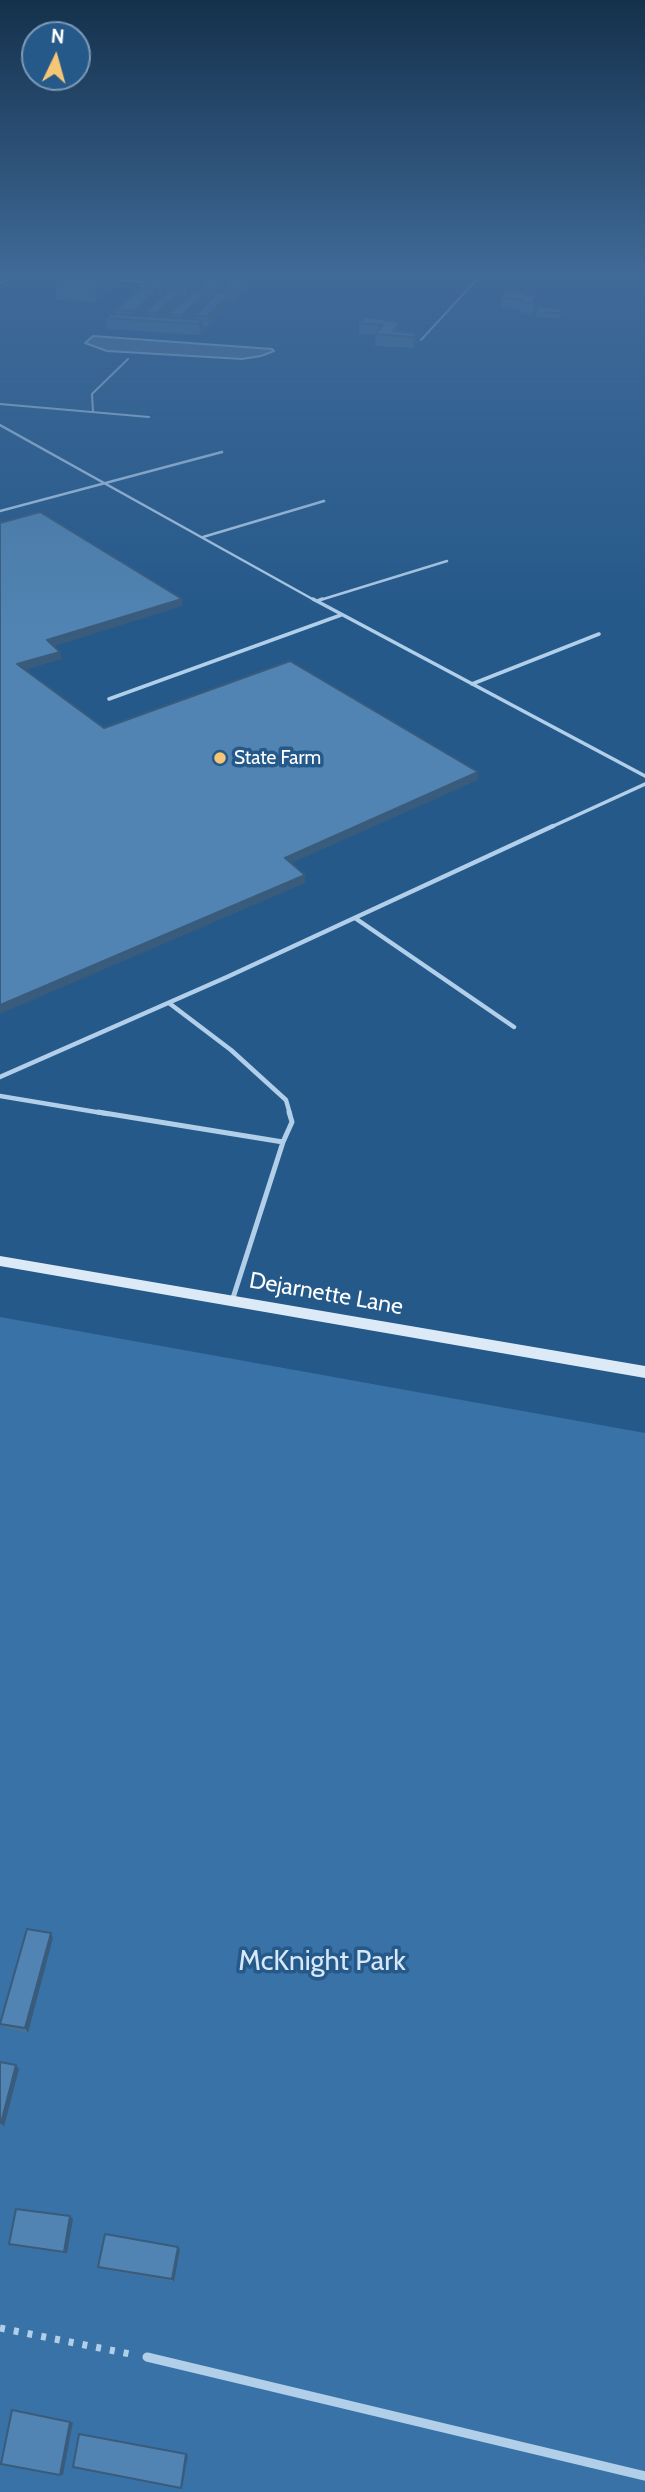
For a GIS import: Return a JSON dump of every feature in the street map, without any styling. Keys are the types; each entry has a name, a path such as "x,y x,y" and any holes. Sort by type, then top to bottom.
{"main road":[{"name":"Dejarnette Lane","path":"0,1262 645,1372"}],"lane":[{"path":"93,393 93,412"},
{"path":"0,404 149,417"},
{"path":"0,425 341,615 645,776"},
{"path":"0,511 222,452"},
{"path":"203,537 324,501"},
{"path":"317,601 447,561"},
{"path":"109,699 341,615"},
{"path":"472,684 598,634"},
{"path":"0,1077 169,1003 645,784"},
{"path":"355,918 514,1027"},
{"path":"169,1003 231,1049 286,1100 292,1122 283,1142 232,1301"},
{"path":"0,1096 283,1142"},
{"path":"146,2357 645,2476"}],"path":[{"path":"0,2328 146,2357"}],"green space":[{"name":"McKnight Park","path":"0,1317 645,1433 645,2492 0,2492"}],"building":[{"name":"State Farm","path":"40,512 182,599 47,640 60,652 17,664 104,728 290,661 478,772 285,858 305,875 0,1005 0,523"},
{"path":"27,1929 51,1933 25,2028 0,2024"},
{"path":"0,2062 16,2065 1,2123 0,2123"},
{"path":"16,2209 70,2216 64,2252 9,2244"},
{"path":"105,2234 178,2247 172,2279 98,2267"},
{"path":"12,2410 70,2422 60,2475 1,2464"},
{"path":"79,2434 186,2454 181,2488 73,2467"}],"place":[{"name":"State Farm","path":"220,758"}]}
